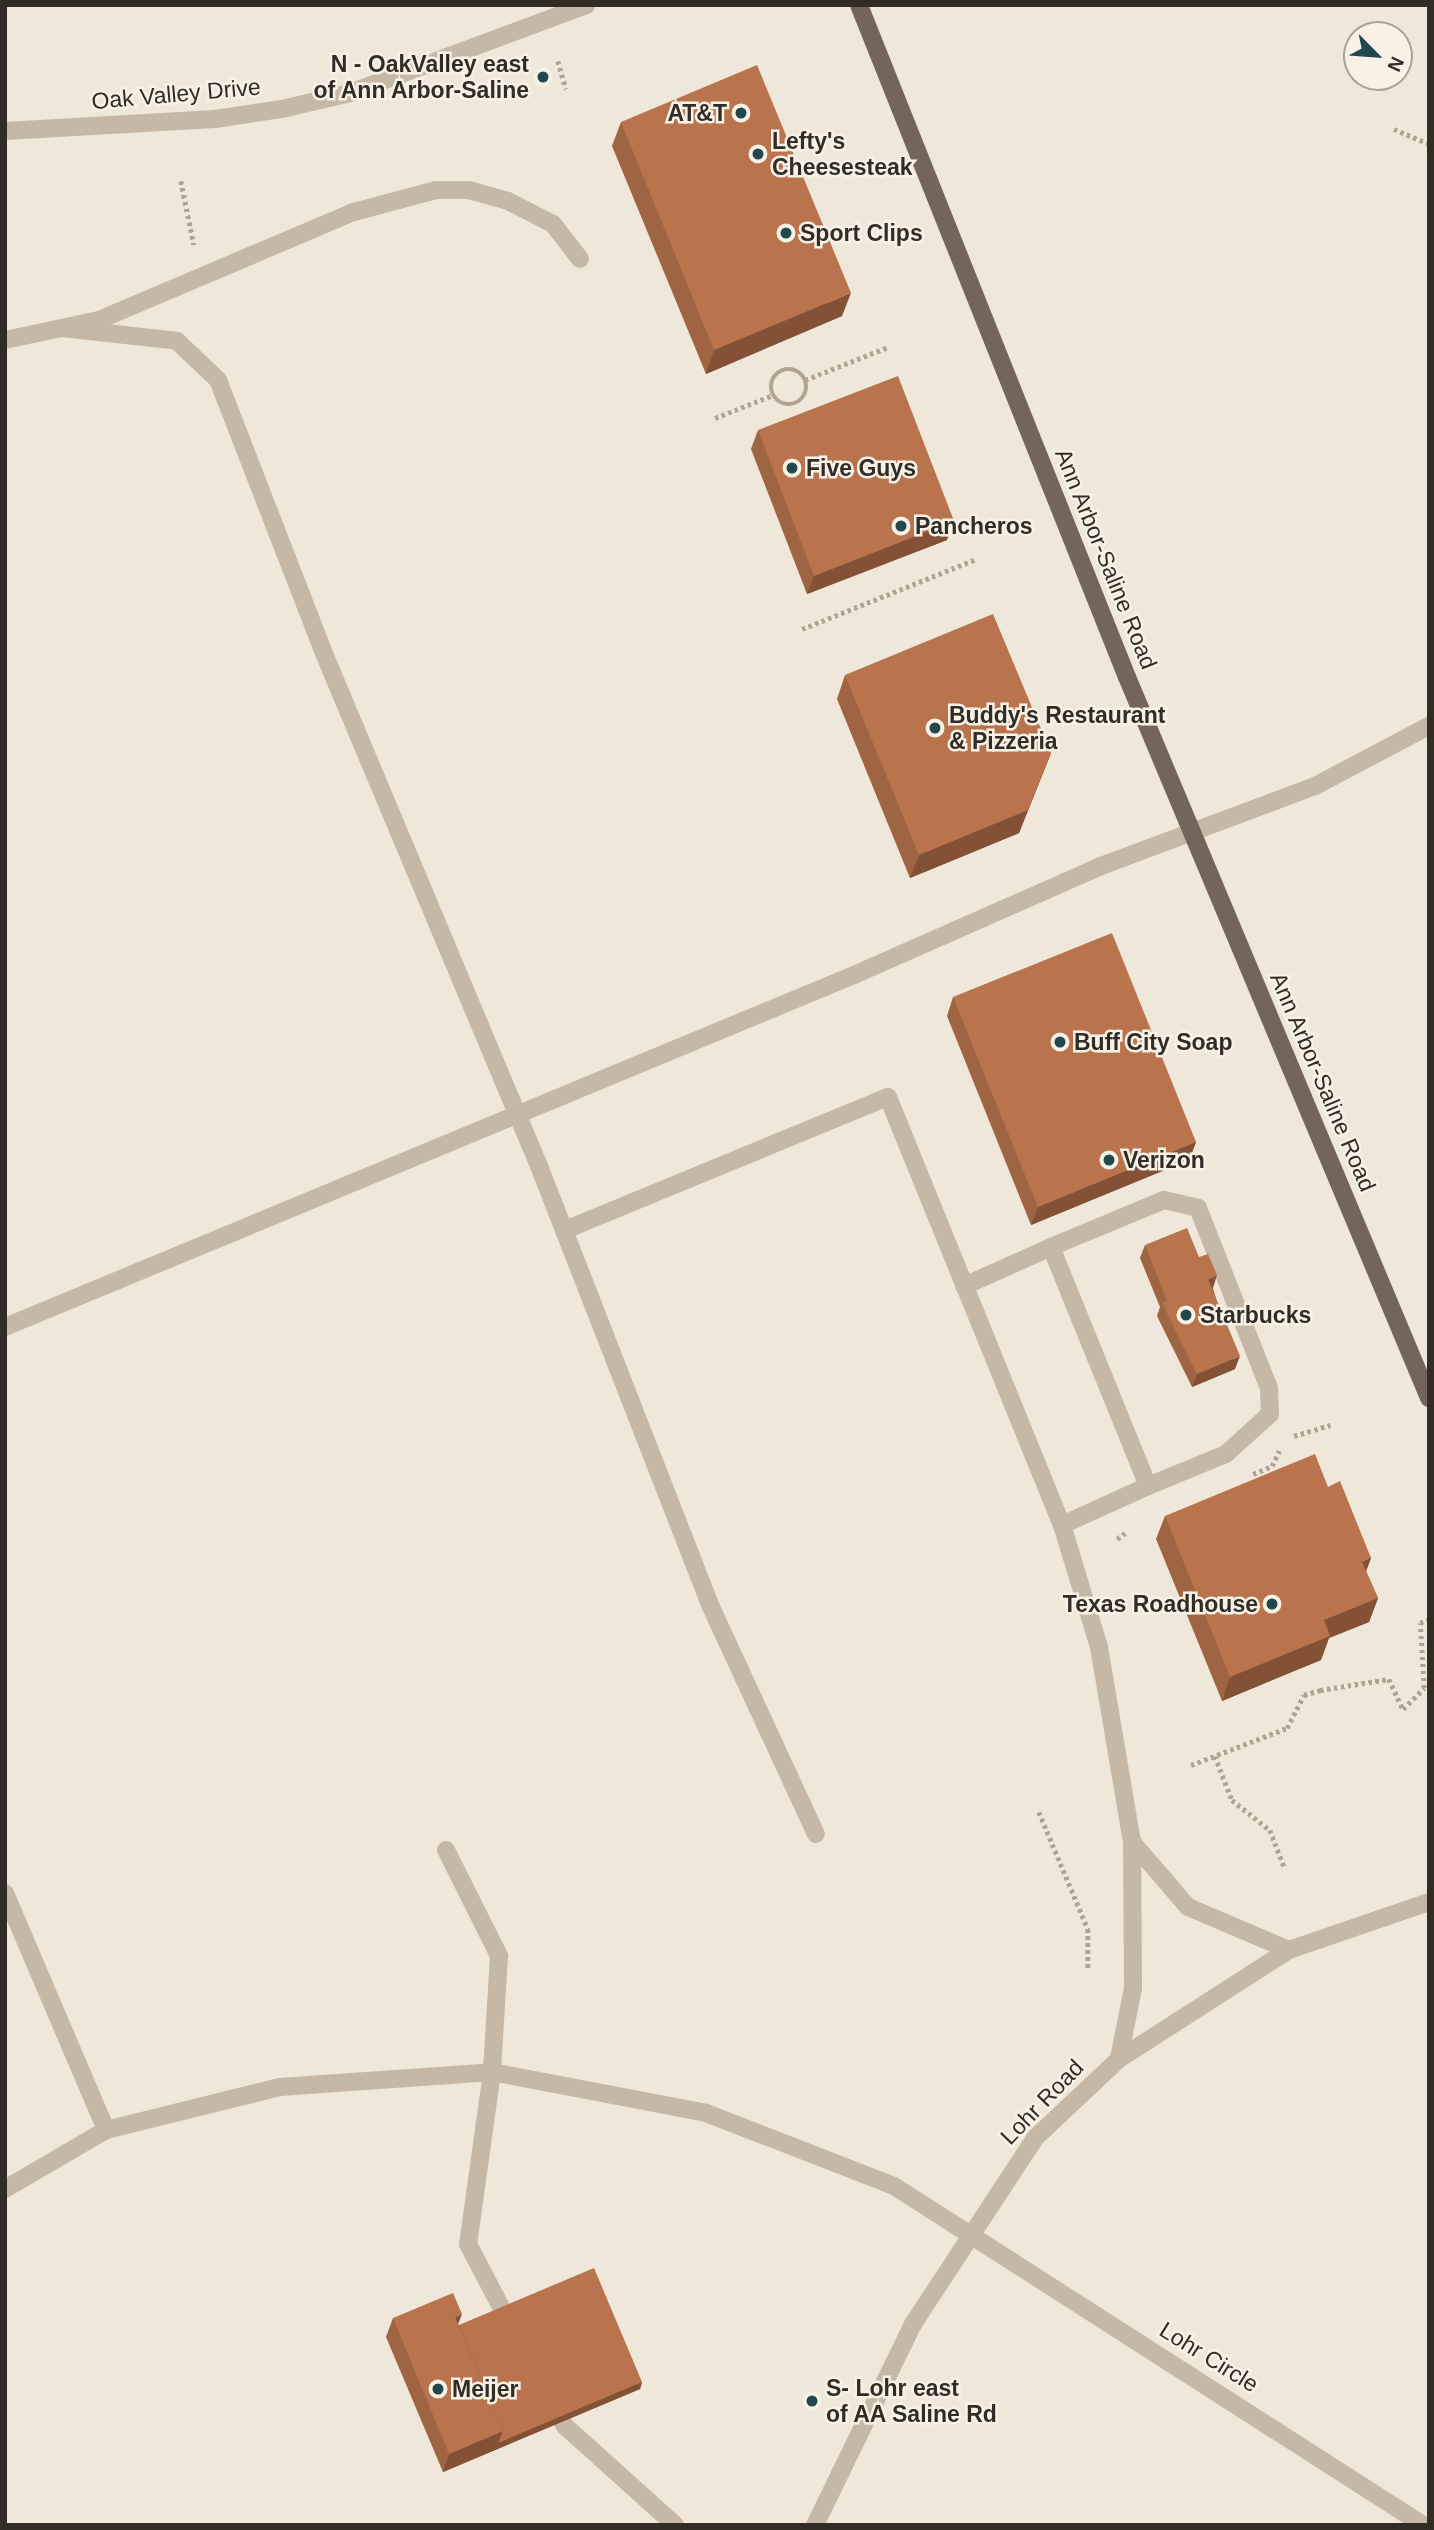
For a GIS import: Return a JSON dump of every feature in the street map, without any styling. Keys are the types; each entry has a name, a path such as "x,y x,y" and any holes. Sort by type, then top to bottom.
{"main road":[{"name":"Ann Arbor-Saline Road","path":"859,5 1191,830 1429,1398"}],"street":[{"name":"Oak Valley Drive","path":"5,131 215,119 282,109 350,93 586,5"},
{"path":"5,340 99,320 354,212 436,190 469,190 508,201 553,224 580,259"},
{"path":"62,328 177,341 218,380 323,651 565,1230 710,1607 817,1834"},
{"path":"5,1326 1191,830 1315,786 1429,726"},
{"path":"565,1230 888,1097 1062,1525 1099,1647 1132,1842 1133,1988 1119,2059"},
{"path":"964,1286 1164,1199 1198,1208 1269,1388 1270,1414 1226,1454 1062,1525"},
{"path":"1051,1247 1148,1486"},
{"path":"1132,1842 1188,1907 1289,1950"},
{"path":"446,1850 499,1956 492,2072 468,2244 520,2341"},
{"path":"5,1893 106,2130"},
{"name":"Lohr Road","path":"816,2525 913,2324 969,2230 1035,2138 1119,2059 1289,1950 1429,1902"},
{"name":"Lohr Circle","path":"5,2189 106,2130 280,2087 492,2072 706,2113 852,2166 969,2230 1423,2525"},
{"path":"539,2378 565,2426 675,2525"}],"path":[{"path":"558,61 566,89"},
{"path":"1394,129 1429,144"},
{"path":"181,181 194,248"},
{"path":"805,380 888,347"},
{"path":"773,396 773,378 782,370 793,370 805,380"},
{"path":"715,418 773,396 793,405 803,399 805,380"},
{"path":"802,629 976,559"},
{"path":"1191,1765 1287,1728 1304,1696 1320,1690 1389,1679 1403,1710 1424,1688 1420,1623 1429,1619"},
{"path":"1215,1756 1232,1800 1270,1830 1283,1867"},
{"path":"1039,1812 1088,1929 1088,1968"}],"building":[{"path":"757,65 851,293 714,350 621,122"},
{"path":"898,376 954,521 814,576 758,430"},
{"name":"Buddy's Restaurant & Pizzeria","path":"993,614 1051,753 1028,810 919,855 845,675"},
{"path":"1112,933 1196,1142 1038,1207 953,997"},
{"name":"Starbucks","path":"1187,1228 1199,1257 1208,1254 1217,1275 1208,1279 1240,1356 1197,1374 1162,1303 1167,1301 1145,1245"},
{"name":"Texas Roadhouse","path":"1315,1454 1328,1487 1340,1481 1371,1558 1362,1562 1378,1598 1324,1620 1330,1636 1230,1677 1165,1516"},
{"path":"594,2268 642,2382 498,2443 503,2431 459,2325"},
{"path":"453,2293 462,2314 455,2317 503,2431 449,2454 393,2318"}],"place":[{"name":"N - OakValley east of Ann Arbor-Saline","path":"543,77"},
{"name":"AT&T","path":"741,113"},
{"name":"Lefty's Cheesesteak","path":"758,154"},
{"name":"Sport Clips","path":"786,233"},
{"name":"Five Guys","path":"792,468"},
{"name":"Pancheros","path":"901,526"},
{"name":"Buddy's Restaurant & Pizzeria","path":"935,728"},
{"name":"Buff City Soap","path":"1060,1042"},
{"name":"Verizon","path":"1109,1160"},
{"name":"Starbucks","path":"1186,1315"},
{"name":"Texas Roadhouse","path":"1272,1604"},
{"name":"Meijer","path":"438,2389"},
{"name":"S- Lohr east of AA Saline Rd","path":"812,2401"}]}
